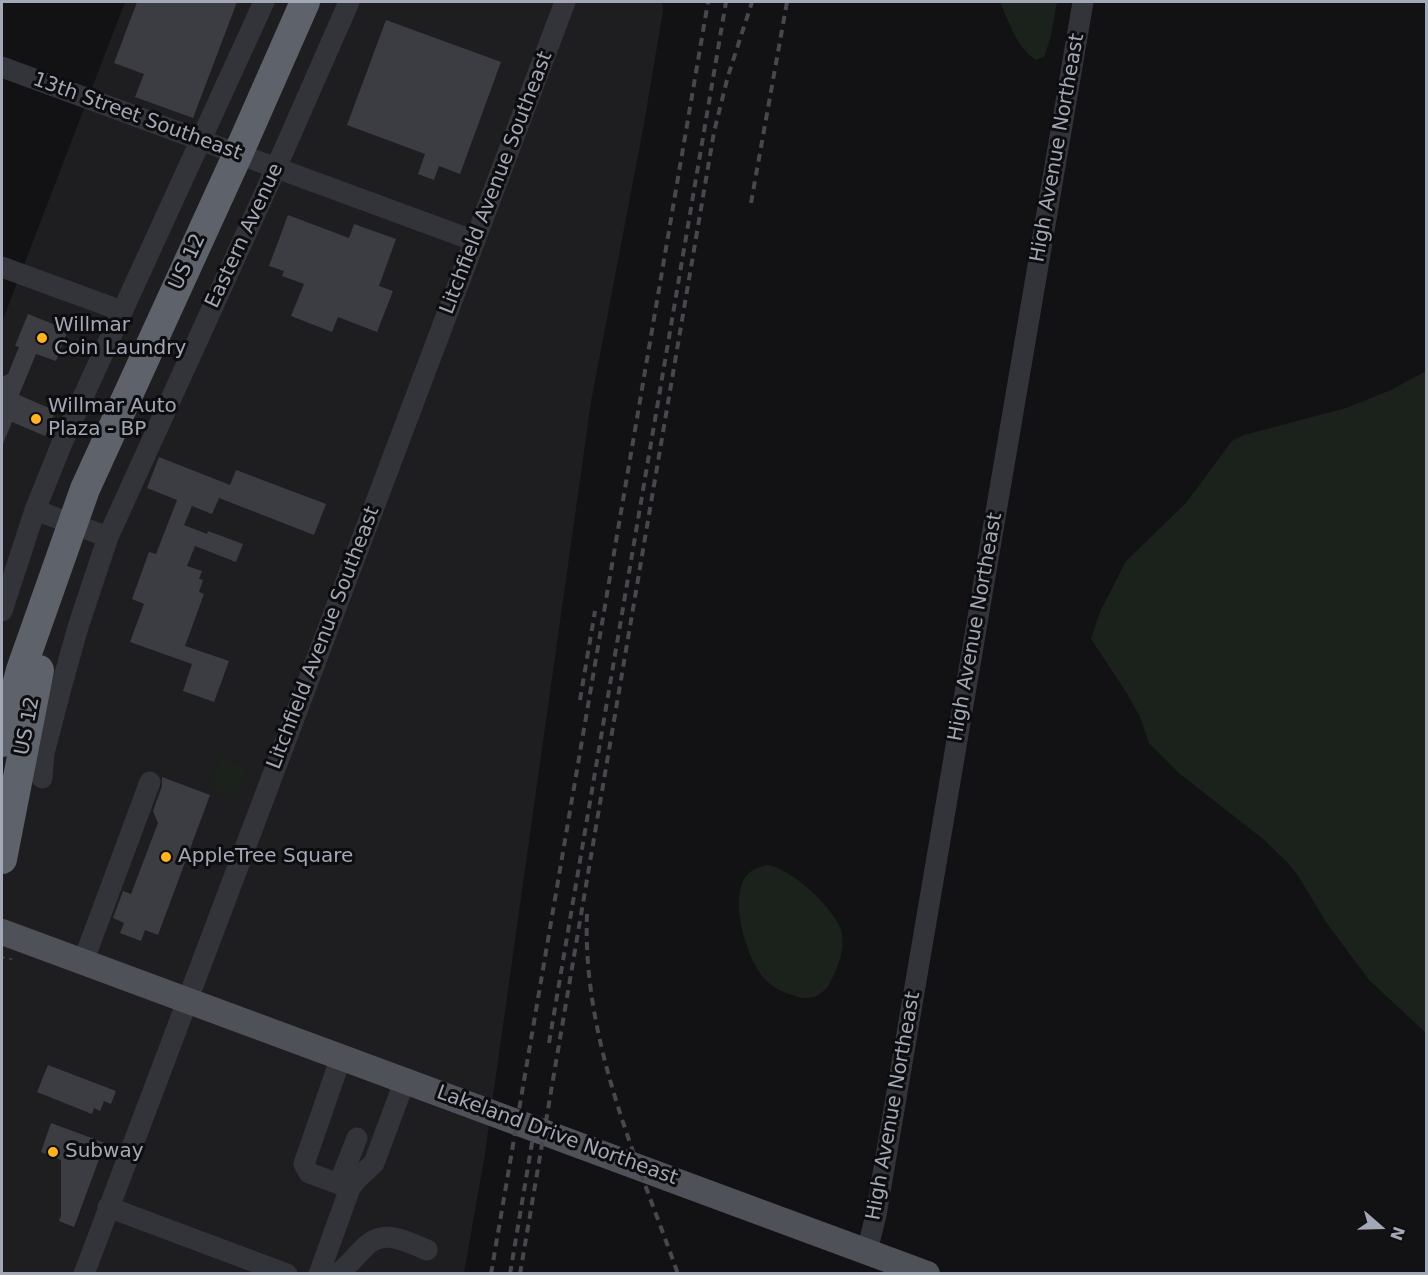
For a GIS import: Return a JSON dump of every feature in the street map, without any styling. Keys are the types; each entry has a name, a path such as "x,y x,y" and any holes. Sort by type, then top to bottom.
{"highway":[{"name":"US 12","path":"2,742 21,670 72,523 106,441 305,2"},
{"name":"US 12","path":"2,859 39,671 72,523"}],"main road":[{"name":"Lakeland Drive Northeast","path":"2,932 927,1274"}],"street":[{"path":"2,610 35,510 62,443 264,2"},
{"name":"Eastern Avenue","path":"42,778 44,753 63,678 108,537 349,2"},
{"name":"Litchfield Avenue Southeast","path":"84,1274 565,2"},
{"name":"High Avenue Northeast","path":"867,1251 880,1192 1083,2"},
{"name":"13th Street Southeast","path":"2,67 475,241"},
{"path":"2,267 122,311"},
{"path":"35,510 108,537"},
{"path":"83,962 150,782"},
{"path":"341,1057 304,1164 309,1173 345,1186"},
{"path":"345,1186 357,1179 374,1163 405,1080"},
{"path":"319,1274 357,1138"},
{"path":"108,1207 286,1274"},
{"path":"338,1274 365,1246 378,1237 394,1238 427,1250"}],"path":[{"path":"2,957 8,959"}],"shaded area":[{"path":"125,2 662,2 663,11 644,124 591,402 484,1160 464,1273 2,1273 2,322"},
{"path":"1000,2 1057,2 1051,36 1044,57 1036,60 1024,49 1014,34"},
{"path":"1426,371 1426,1033 1369,980 1326,922 1297,874 1287,862 1263,839 1180,774 1149,743 1140,717 1091,639 1100,612 1126,561 1186,503 1232,441 1244,435 1346,408 1391,390"},
{"path":"221,758 247,768 236,797 210,787"},
{"path":"767,865 788,873 810,890 837,921 841,930 842,945 838,966 830,983 815,996 798,997 770,984 751,956 742,927 739,898 747,875 756,868"}],"building":[{"path":"137,2 237,2 193,118 135,97 144,74 114,63"},
{"path":"386,20 501,62 460,174 439,166 434,180 418,174 425,154 347,125"},
{"path":"288,215 349,238 354,224 396,239 379,286 393,291 377,332 338,317 332,332 291,316 304,284 282,276 284,271 269,266"},
{"path":"28,314 68,330 56,361 36,354 19,395 56,411 45,436 12,422 2,446 2,377 8,374 19,347 15,346"},
{"path":"159,457 230,485 236,470 326,504 314,535 219,498 212,514 192,506 184,525 243,544 236,562 195,546 187,566 202,571 199,579 203,580 199,592 204,594 185,646 229,661 214,702 183,691 192,664 130,642 144,604 132,599 149,552 156,554 177,500 147,488"},
{"name":"AppleTree Square","path":"162,777 210,795 158,935 145,930 141,941 120,933 124,923 113,918 123,891 131,894 158,823 153,811 162,786"},
{"path":"48,1065 116,1091 111,1104 104,1101 100,1111 94,1108 92,1114 37,1092"},
{"path":"51,1123 105,1143 74,1227 59,1221 61,1216 61,1160 41,1152"}],"railway":[{"path":"491,1274 708,2"},
{"path":"549,1043 726,2"},
{"path":"520,1274 714,132 728,76 752,2"},
{"path":"751,203 787,2"},
{"path":"580,700 595,611"},
{"path":"587,914 588,961 593,1007 603,1053 630,1143 678,1274"},
{"path":"510,1274 534,1131"}],"place":[{"name":"Willmar Coin Laundry","path":"42,338"},
{"name":"Willmar Auto Plaza - BP","path":"36,419"},
{"name":"AppleTree Square","path":"166,857"},
{"name":"Subway","path":"53,1152"}]}
